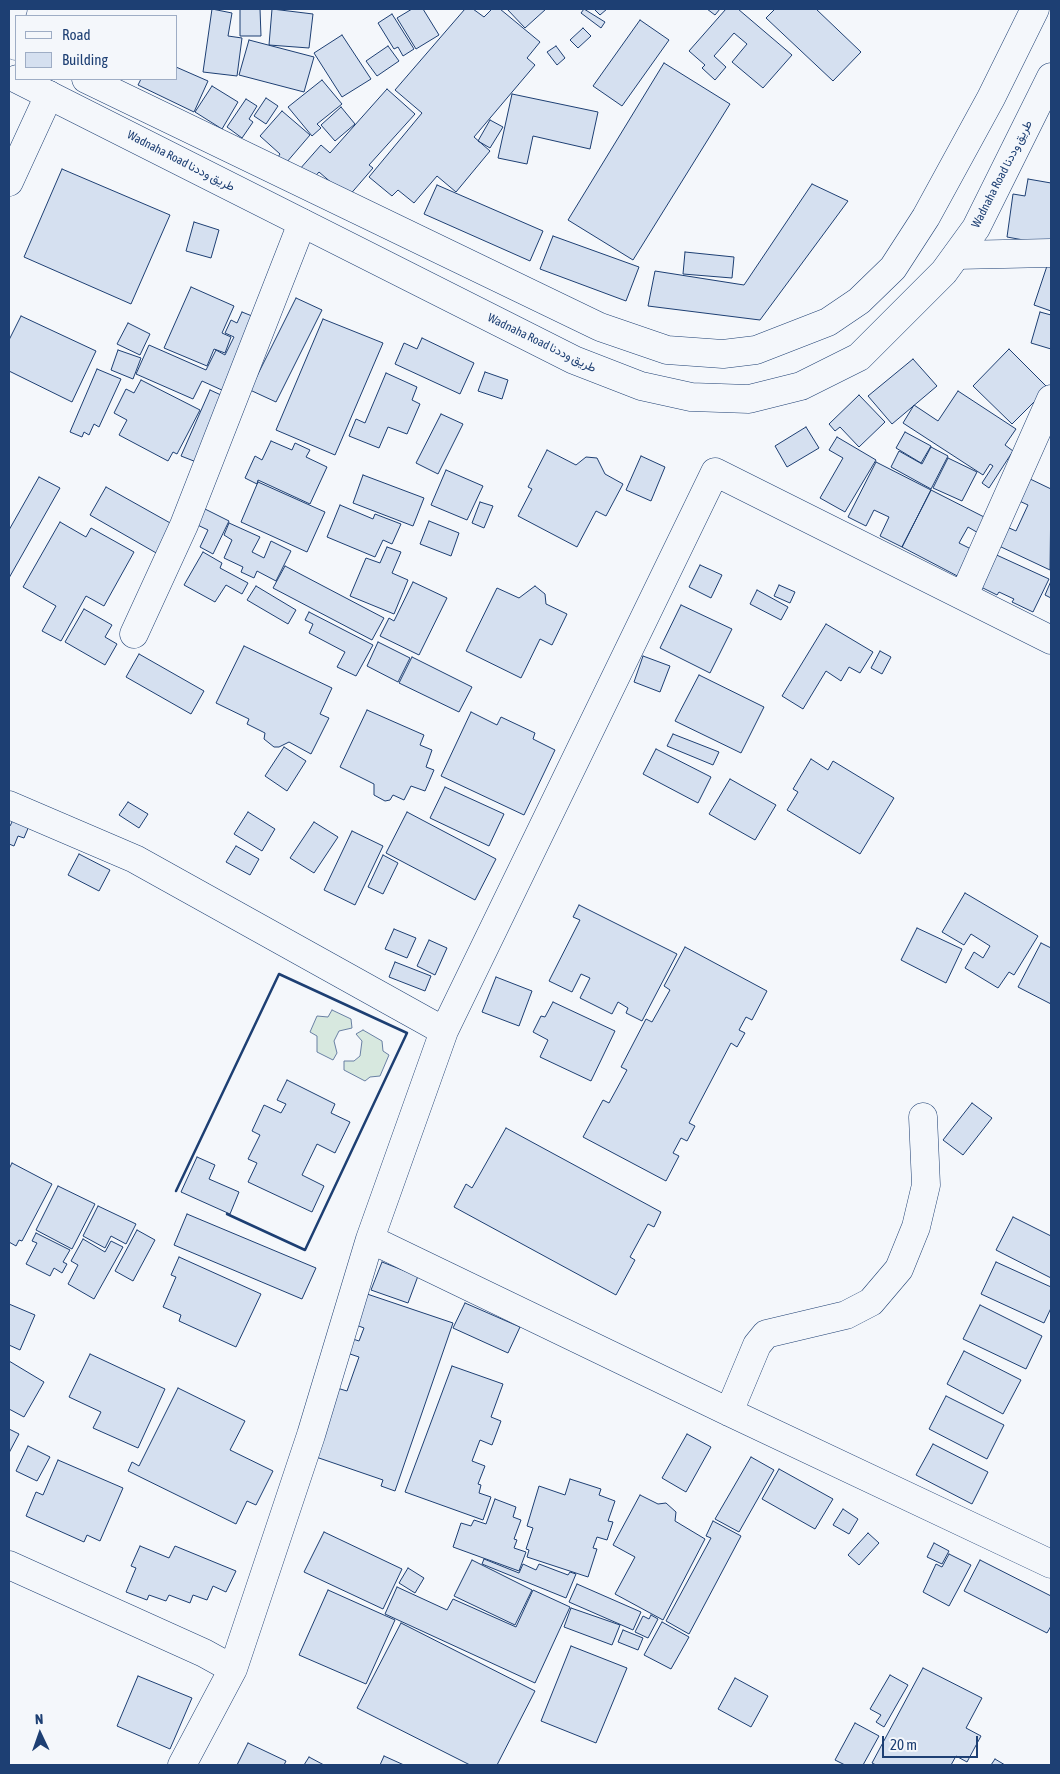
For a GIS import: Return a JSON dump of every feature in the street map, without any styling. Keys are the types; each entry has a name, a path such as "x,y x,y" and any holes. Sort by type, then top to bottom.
{"street":[{"path":"9,19 12,9"},
{"path":"88,80 600,328 666,350 723,354 756,350 828,322 859,301 893,268 926,217 991,98 1033,10"},
{"name":"Wadnaha Road طريق وددنا","path":"18,80 574,360 641,386 691,397 749,399 802,386 859,356 938,279 976,228 1044,107 1051,77"},
{"path":"9,182 49,95"},
{"path":"134,634 184,525 302,223"},
{"path":"956,255 1051,253"},
{"path":"964,595 1051,399"},
{"path":"182,1765 233,1669 311,1435 370,1239 444,1031 715,472 1051,640"},
{"path":"9,805 135,859 444,1031"},
{"path":"729,1412 757,1345 766,1334 846,1315 871,1302 899,1269 916,1227 926,1185 923,1117"},
{"path":"370,1239 729,1412 1051,1564"},
{"path":"9,1565 204,1653 233,1669"}],"shaded area":[{"path":"332,1010 351,1019 352,1028 339,1031 334,1041 337,1053 333,1060 317,1052 317,1036 310,1032 317,1016 328,1017"},
{"path":"363,1030 382,1041 383,1051 389,1055 380,1076 370,1077 365,1081 344,1070 344,1061 354,1061 360,1056 362,1041 356,1034"}],"building":[{"path":"212,9 232,13 228,36 242,38 237,76 203,72"},
{"path":"240,9 260,9 261,36 240,36"},
{"path":"272,9 313,14 309,48 269,45"},
{"path":"412,9 423,9 439,35 416,49 397,18"},
{"path":"465,9 473,9 484,17 492,9 500,9 540,42 527,58 535,65 474,137 490,151 456,192 437,176 414,203 398,190 392,196 369,177 422,113 395,90"},
{"path":"507,9 546,9 525,28"},
{"path":"584,9 605,22 601,28 581,13"},
{"path":"594,9 607,9 600,15"},
{"path":"707,9 720,9 715,15"},
{"path":"726,9 738,9 792,55 763,88 732,62 747,44 734,33 714,56 726,67 715,80 702,68 705,65 689,51"},
{"path":"775,9 816,9 861,52 833,81 766,18"},
{"path":"392,14 414,49 403,56 398,47 394,49 378,23"},
{"path":"640,20 669,40 622,106 593,86"},
{"path":"583,28 591,36 578,48 570,40"},
{"path":"342,35 371,79 342,97 314,53"},
{"path":"249,40 314,57 304,92 239,75"},
{"path":"388,46 399,61 377,76 366,61"},
{"path":"556,46 565,58 557,65 547,52"},
{"path":"664,63 730,104 633,260 568,220"},
{"path":"178,68 208,81 194,112 138,85 140,80 178,80"},
{"path":"322,80 342,104 317,124 321,128 312,136 288,107"},
{"path":"212,86 238,102 222,129 195,112"},
{"path":"387,89 415,114 369,165 373,168 348,197 319,172 311,181 299,170 321,145 330,153"},
{"path":"512,94 598,112 590,149 533,136 527,164 498,158"},
{"path":"266,98 278,106 266,124 254,116"},
{"path":"246,99 257,106 249,119 253,122 242,138 227,127"},
{"path":"341,107 355,124 335,141 321,125"},
{"path":"282,111 310,135 286,163 278,157 280,154 260,136"},
{"path":"490,120 503,127 490,148 478,141"},
{"path":"62,169 170,215 131,304 24,257"},
{"path":"1028,179 1051,183 1051,245 1007,237 1013,194 1025,196"},
{"path":"812,184 848,201 760,320 648,306 655,271 744,285"},
{"path":"437,185 543,231 530,261 424,214"},
{"path":"194,222 219,230 211,258 186,251"},
{"path":"553,236 639,267 626,301 540,269"},
{"path":"685,252 734,257 732,278 683,274"},
{"path":"1047,266 1051,267 1051,311 1034,305"},
{"path":"191,287 234,306 222,333 231,337 225,353 214,349 207,366 164,348"},
{"path":"296,298 322,310 276,402 250,390"},
{"path":"242,312 257,318 224,391 202,381 193,399 136,374 149,345 206,370 216,350 225,355 234,337 225,333 231,320 237,323"},
{"path":"1040,312 1051,315 1051,349 1031,343"},
{"path":"21,316 96,351 72,402 9,371 9,340"},
{"path":"323,319 383,343 335,455 276,430"},
{"path":"128,323 150,334 140,355 117,344"},
{"path":"422,338 474,363 460,394 395,364 404,343 417,349"},
{"path":"1009,349 1048,388 1012,424 973,386"},
{"path":"118,350 141,358 133,379 111,370"},
{"path":"913,359 937,386 892,424 868,396"},
{"path":"97,369 121,379 99,427 94,424 89,435 84,432 82,437 70,432"},
{"path":"485,372 508,380 502,399 478,391"},
{"path":"386,373 417,387 412,400 420,404 407,434 388,427 379,448 349,436 356,419 365,423"},
{"path":"141,380 200,410 177,454 173,452 168,461 119,435 127,420 114,413 126,389 134,393"},
{"path":"210,390 232,400 204,465 181,456"},
{"path":"958,391 1016,429 1005,445 1013,451 989,488 982,483 993,466 990,464 983,475 903,423 914,405 938,421"},
{"path":"859,395 885,422 859,447 840,427 835,431 829,424"},
{"path":"441,414 463,424 438,474 416,463"},
{"path":"806,427 819,448 787,467 775,446"},
{"path":"905,432 931,446 921,463 896,448"},
{"path":"837,437 876,460 845,512 820,498 843,458 829,450"},
{"path":"271,441 292,450 295,443 310,450 306,457 327,467 310,504 258,480 257,484 245,478 255,456 262,460"},
{"path":"931,447 948,456 931,489 891,467 899,451 922,464"},
{"path":"547,450 576,465 586,457 597,458 605,474 623,484 606,516 596,511 577,547 518,516 532,489 528,487"},
{"path":"641,456 665,467 651,501 626,490"},
{"path":"948,458 977,472 962,501 933,488"},
{"path":"876,462 931,490 902,547 880,536 889,517 874,510 866,526 848,517"},
{"path":"446,470 483,486 467,520 431,505"},
{"path":"363,475 424,498 413,526 353,503"},
{"path":"39,477 60,488 9,578 9,530"},
{"path":"1026,477 1051,489 1050,570 999,546 1007,527 1016,531 1028,505 1015,499"},
{"path":"258,482 325,512 307,552 241,522"},
{"path":"106,487 181,529 165,558 90,515"},
{"path":"931,490 988,519 980,534 968,527 959,543 979,553 965,580 902,547"},
{"path":"480,502 493,506 484,528 472,523"},
{"path":"195,504 229,521 213,554 200,547 208,530 187,520"},
{"path":"340,505 373,519 375,514 401,524 392,544 383,540 375,557 327,537"},
{"path":"429,521 459,533 451,556 420,544"},
{"path":"60,522 86,537 91,528 134,552 104,606 86,596 61,641 42,631 56,606 23,587"},
{"path":"229,523 260,537 252,552 264,558 271,541 291,551 276,581 257,571 254,578 241,572 243,567 224,558 232,540 224,535"},
{"path":"387,547 401,552 392,573 408,580 394,614 350,596 366,558 380,563"},
{"path":"203,552 222,563 220,568 248,583 242,594 226,585 215,602 184,585"},
{"path":"990,552 1049,579 1033,612 1012,602 1014,599 999,592 997,595 975,584"},
{"path":"700,565 722,575 711,598 689,587"},
{"path":"285,566 384,618 372,640 273,588"},
{"path":"1051,581 1051,598 1045,595"},
{"path":"413,582 447,598 419,655 380,636 389,618 394,621"},
{"path":"779,585 795,592 790,603 774,596"},
{"path":"256,586 296,610 288,624 247,600"},
{"path":"535,586 545,594 546,604 567,614 552,645 540,639 521,678 466,651 497,588 519,598"},
{"path":"757,590 788,607 781,620 750,604"},
{"path":"681,605 732,629 710,673 660,648"},
{"path":"84,609 112,625 105,637 117,644 105,665 65,642"},
{"path":"309,612 373,645 356,676 337,667 345,652 309,633 313,624 305,620"},
{"path":"826,624 873,652 860,673 849,667 841,681 826,671 803,709 782,696"},
{"path":"378,642 410,658 398,682 367,666"},
{"path":"244,646 332,688 320,714 329,718 311,754 289,742 279,747 274,747 264,739 265,733 247,724 249,719 216,703"},
{"path":"880,651 891,657 882,674 871,668"},
{"path":"139,654 204,691 191,714 126,677"},
{"path":"643,656 670,666 660,692 634,682"},
{"path":"412,657 472,687 459,712 399,683"},
{"path":"699,675 764,707 741,753 675,721"},
{"path":"367,710 424,735 420,745 432,750 426,767 434,770 425,791 411,786 404,800 393,795 390,800 385,801 374,795 374,784 340,767"},
{"path":"471,712 497,725 501,717 535,733 533,739 555,750 524,815 441,776"},
{"path":"673,734 719,752 713,765 667,746"},
{"path":"284,747 306,761 287,791 265,776"},
{"path":"656,749 711,777 698,803 643,774"},
{"path":"811,759 828,770 833,761 894,798 860,854 787,810 798,792 793,789"},
{"path":"730,779 776,805 755,840 709,814"},
{"path":"445,787 504,814 489,846 430,818"},
{"path":"128,802 148,814 139,828 119,815"},
{"path":"248,812 275,829 262,851 234,834"},
{"path":"407,812 496,859 475,900 386,853"},
{"path":"13,820 29,826 24,838 18,836 14,846 9,844 9,826"},
{"path":"314,822 338,837 314,873 290,858"},
{"path":"352,831 383,846 355,905 324,890"},
{"path":"236,846 259,859 250,875 226,862"},
{"path":"79,854 110,870 99,891 68,875"},
{"path":"383,855 398,863 383,894 368,887"},
{"path":"965,893 1038,936 1014,975 1009,972 998,988 965,968 974,952 983,958 990,946 971,934 964,945 942,932"},
{"path":"579,905 677,954 642,1021 626,1013 628,1008 618,1002 612,1014 580,998 590,978 581,974 572,992 549,981 580,920 573,917"},
{"path":"917,928 962,949 946,983 901,960"},
{"path":"394,929 416,938 407,958 385,949"},
{"path":"429,940 447,948 435,975 417,966"},
{"path":"1041,943 1051,948 1051,1004 1018,987"},
{"path":"685,947 767,991 752,1020 746,1017 739,1030 745,1033 737,1047 731,1043 689,1123 695,1126 687,1141 681,1138 673,1153 679,1156 666,1181 583,1137 603,1100 609,1103 627,1070 621,1067 646,1019 652,1022 670,990 664,986"},
{"path":"395,962 431,976 425,991 389,977"},
{"path":"496,977 532,991 519,1026 482,1012"},
{"path":"553,1002 615,1031 591,1081 540,1057 548,1040 533,1032 541,1016 545,1017"},
{"path":"287,1080 335,1104 331,1113 350,1122 335,1153 317,1144 302,1175 324,1186 312,1212 248,1182 257,1163 248,1159 260,1135 252,1131 264,1105 281,1113 286,1104 277,1100"},
{"path":"972,1103 992,1118 963,1155 943,1140"},
{"path":"506,1128 661,1212 654,1227 648,1224 630,1257 635,1260 616,1295 454,1207 466,1184 472,1188"},
{"path":"197,1157 215,1165 209,1179 239,1192 230,1214 181,1192"},
{"path":"12,1163 52,1184 22,1241 19,1240 16,1246 9,1242 9,1169"},
{"path":"58,1186 95,1204 72,1249 36,1230"},
{"path":"98,1206 136,1224 126,1244 111,1236 105,1248 83,1236"},
{"path":"187,1214 316,1268 302,1299 174,1245"},
{"path":"1013,1217 1051,1236 1051,1278 996,1250"},
{"path":"137,1230 155,1240 133,1281 115,1271"},
{"path":"36,1233 70,1250 63,1262 67,1264 62,1273 54,1268 50,1276 26,1264 37,1243 32,1241"},
{"path":"83,1239 105,1252 111,1241 123,1247 94,1299 68,1284 78,1265 71,1261"},
{"path":"179,1257 261,1294 236,1347 179,1321 181,1315 163,1307 176,1277 171,1275"},
{"path":"382,1262 418,1276 408,1303 371,1290"},
{"path":"996,1262 1051,1287 1051,1308 1044,1323 981,1294"},
{"path":"367,1294 453,1323 395,1491 381,1486 383,1480 316,1457 337,1388 347,1391 359,1357 347,1353 353,1339 359,1341 364,1328 356,1325"},
{"path":"465,1303 520,1327 508,1353 453,1328"},
{"path":"9,1304 35,1315 20,1350 9,1345"},
{"path":"980,1305 1042,1336 1026,1369 963,1339"},
{"path":"964,1351 1021,1380 1003,1414 947,1384"},
{"path":"90,1354 165,1389 138,1448 93,1428 101,1412 69,1397"},
{"path":"9,1361 44,1382 24,1417 9,1409"},
{"path":"452,1366 503,1384 491,1417 501,1421 492,1445 480,1440 472,1461 485,1466 478,1484 481,1485 479,1493 491,1497 483,1520 405,1492"},
{"path":"178,1388 245,1421 230,1450 273,1471 256,1505 247,1501 236,1524 128,1471 132,1462 139,1466"},
{"path":"946,1396 1004,1425 987,1459 929,1429"},
{"path":"9,1429 19,1434 9,1453"},
{"path":"687,1434 711,1447 686,1492 662,1478"},
{"path":"933,1444 988,1472 972,1504 916,1475"},
{"path":"28,1446 50,1457 37,1481 16,1471"},
{"path":"751,1457 774,1470 739,1532 715,1519"},
{"path":"58,1460 123,1488 100,1541 87,1535 84,1542 26,1516 36,1492 43,1495"},
{"path":"779,1469 833,1499 815,1529 762,1499"},
{"path":"570,1479 601,1489 599,1495 615,1501 608,1521 613,1522 607,1540 597,1537 593,1548 597,1549 588,1577 527,1557 529,1550 526,1549 533,1528 527,1526 539,1486 565,1495"},
{"path":"640,1495 658,1504 666,1503 676,1512 675,1521 705,1539 663,1620 615,1594 635,1557 613,1545"},
{"path":"495,1499 516,1507 513,1517 521,1520 514,1539 517,1540 514,1548 526,1552 519,1571 453,1547 461,1523 471,1526 474,1520 486,1524"},
{"path":"843,1509 858,1519 849,1534 833,1525"},
{"path":"713,1521 741,1536 689,1634 666,1621 711,1538 706,1536"},
{"path":"324,1532 402,1569 383,1609 304,1572"},
{"path":"868,1533 879,1543 859,1565 848,1555"},
{"path":"934,1543 949,1551 942,1564 927,1557"},
{"path":"140,1546 169,1558 175,1546 236,1571 226,1592 213,1586 207,1600 193,1595 190,1603 169,1595 166,1601 149,1595 147,1600 126,1592 136,1568 131,1566"},
{"path":"949,1554 971,1565 949,1606 923,1592 936,1564 942,1567"},
{"path":"484,1559 519,1573 523,1564 536,1570 539,1564 568,1575 570,1572 576,1574 566,1598 482,1564"},
{"path":"472,1560 532,1590 515,1625 454,1596"},
{"path":"980,1560 1051,1596 1051,1626 1047,1633 964,1591"},
{"path":"408,1568 424,1578 415,1593 399,1583"},
{"path":"577,1584 641,1612 633,1630 569,1602"},
{"path":"397,1587 447,1610 453,1599 516,1627 533,1590 570,1607 535,1683 385,1614"},
{"path":"328,1590 395,1620 366,1684 299,1655"},
{"path":"571,1608 620,1625 612,1645 564,1627"},
{"path":"651,1615 658,1619 648,1638 635,1632 643,1616 649,1619"},
{"path":"662,1622 689,1637 671,1669 644,1655"},
{"path":"401,1623 535,1691 497,1765 470,1765 357,1708"},
{"path":"623,1630 643,1638 638,1650 618,1642"},
{"path":"571,1646 627,1668 596,1743 541,1721"},
{"path":"923,1668 982,1698 966,1728 981,1736 967,1762 956,1756 951,1765 876,1765 872,1763"},
{"path":"890,1675 908,1685 884,1727 876,1722 881,1715 870,1709"},
{"path":"138,1676 192,1698 170,1749 117,1726"},
{"path":"735,1678 768,1696 751,1727 718,1709"},
{"path":"855,1723 879,1736 863,1765 845,1765 835,1760"},
{"path":"248,1743 286,1761 284,1765 237,1765"},
{"path":"384,1756 404,1765 380,1765"},
{"path":"309,1757 324,1765 304,1765"},
{"path":"995,1759 1005,1765 991,1765"}],"wall":[{"path":"176,1191 279,974 407,1033 305,1250 227,1214"}]}
